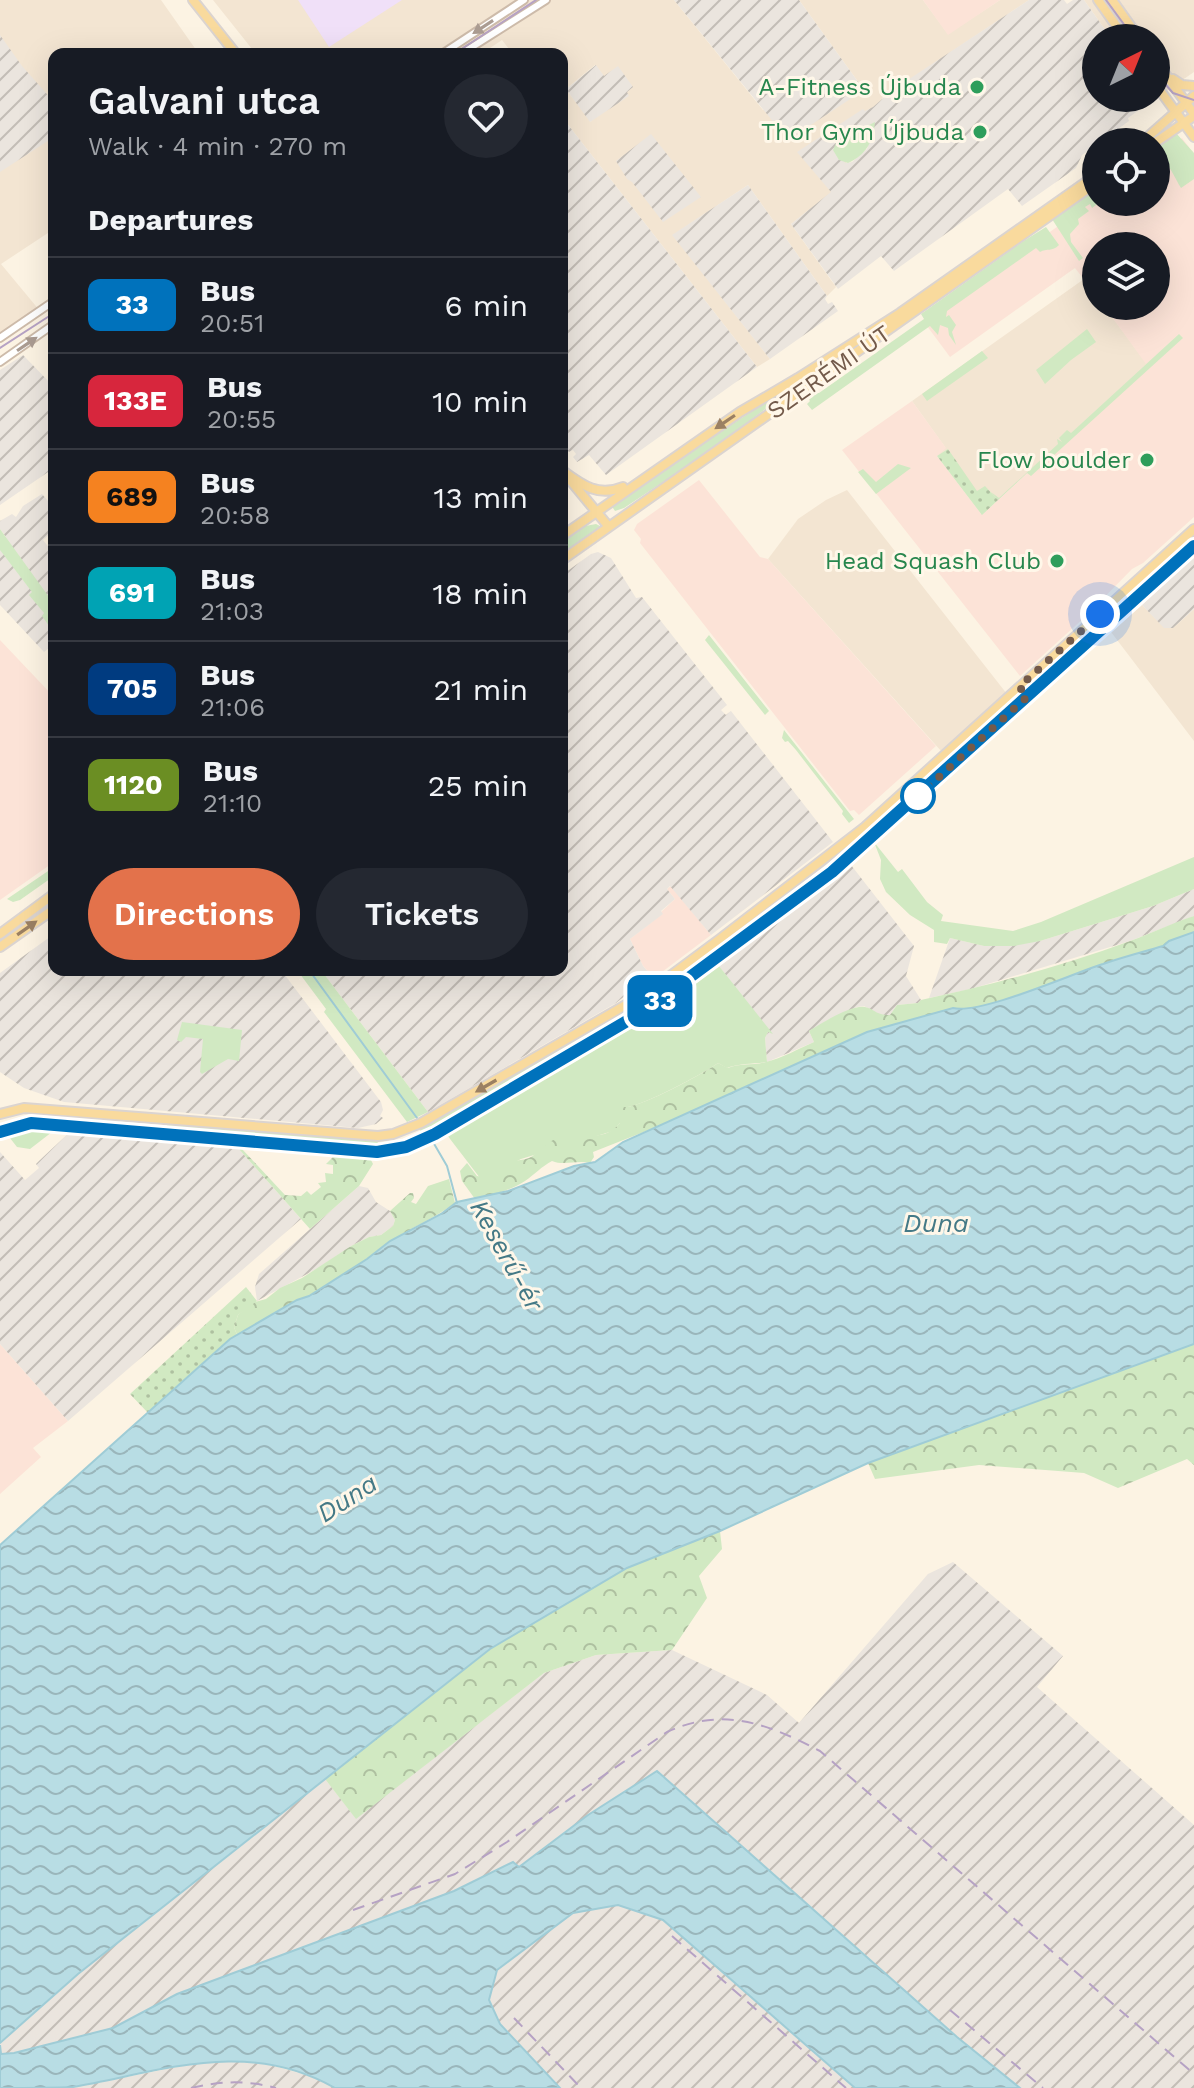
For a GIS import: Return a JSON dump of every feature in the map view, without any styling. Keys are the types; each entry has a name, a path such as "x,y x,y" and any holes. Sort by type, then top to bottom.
{"main road":[{"path":"193,0 231,48"},
{"path":"1098,0 1115,24"},
{"path":"1112,0 1129,24"},
{"path":"1170,77 1182,85 1194,86"},
{"path":"1170,80 1194,115 1170,132"},
{"path":"1158,128 1194,96"},
{"path":"1170,104 1194,137"},
{"name":"SZERÉMI ÚT","path":"568,532 740,412 900,313 1082,185"},
{"name":"SZERÉMI ÚT","path":"568,556 1082,193"},
{"path":"568,473 596,491 610,492 632,485"},
{"path":"568,476 609,527"},
{"path":"1194,529 892,802 650,991 408,1129 393,1134 362,1135 24,1108 2,1114 0,1130 31,1123 361,1152 388,1151 416,1144 656,1003 809,889 900,812 1194,543"},
{"path":"1179,542 1194,543"},
{"path":"1131,586 1145,590"},
{"path":"1131,586 1132,602"},
{"path":"1113,602 1132,602"},
{"path":"1019,687 1028,696"},
{"path":"892,802 900,812"},
{"path":"799,877 809,889"},
{"path":"0,934 48,898"},
{"path":"0,947 48,913"},
{"path":"650,991 656,1003"},
{"path":"127,1131 129,1116"},
{"path":"161,1134 163,1119"}],"street":[{"path":"451,48 524,0"},
{"path":"470,48 546,0"},
{"path":"0,338 48,305"},
{"path":"0,362 48,328"}],"shaded area":[{"path":"0,0 161,0 195,48 48,48 48,233 1,264 40,311 0,338"},
{"path":"213,0 674,0 763,110 864,90 799,0 923,0 948,34 1000,0 1029,0 882,98 872,108 832,192 791,224 836,287 827,296 748,185 673,235 770,359 757,367 568,125 568,92 591,122 604,76 595,65 568,87 568,48 508,48 502,40 490,48 251,48"},
{"path":"298,0 402,0 329,47"},
{"path":"674,0 799,0 864,90 788,140"},
{"path":"923,0 1000,0 948,35"},
{"path":"1029,0 1064,0 1067,4 1073,0 1084,0 1101,24 1082,24 1082,112 1136,112 1119,128 1082,128 1082,155 1076,168 1022,206 1008,189 894,271 881,256 838,289 791,224 831,192 797,152 863,109 873,107 894,89","holes":["874,123 867,149 852,162 845,163 837,141"]},
{"path":"1084,0 1194,0 1194,72 1170,88 1170,24 1101,24"},
{"path":"0,35 48,95 48,141 0,172"},
{"path":"596,65 604,76 618,66 633,87 627,92 629,96 590,122 568,87"},
{"path":"568,125 757,367 606,475 589,455 577,462 573,450 569,452"},
{"path":"651,134 701,197 663,222 616,161"},
{"path":"1182,138 1194,154 1194,517 1143,563 1132,569 1020,676 842,450 912,401 946,448 937,456 982,515 1146,364 1114,320 1170,320 1170,232 1082,232 1082,277 1075,268 950,357 924,322 1082,209 1082,216 1170,216 1170,147"},
{"path":"748,185 827,296 828,304 832,302 838,311 770,359 672,235"},
{"path":"1082,280 1082,320 1114,320 1147,364 982,515 937,455 945,447 912,401"},
{"path":"23,355 48,381 48,472 0,505 0,370"},
{"path":"699,480 760,557 768,559 936,746 859,815 854,810 850,811 640,543 641,539 634,530 637,524"},
{"path":"847,490 1007,694 942,752 768,559 798,519"},
{"path":"42,494 48,501 48,535 43,540 48,546 48,649 44,652 0,605 0,542 6,537 0,529 0,521 12,514 16,517 23,506"},
{"path":"598,552 611,558 636,598 642,597 727,705 721,710 726,715 731,711 833,842 711,935 670,886 667,889 675,899 661,911 663,914 630,939 651,975 616,1003 428,1112 326,976 568,976 568,571"},
{"path":"1194,557 1194,609 1173,628 1164,628 1142,605"},
{"path":"1142,605 1165,628 1173,628 1194,609 1194,741 1111,632"},
{"path":"0,640 48,691 48,866 0,900"},
{"path":"851,865 914,946 906,976 921,1000 897,1005 890,1015 880,1015 864,1006 857,1007 809,1031 814,1042 767,1062 765,1038 768,1032 719,966"},
{"path":"671,886 711,935 654,978 643,966 630,939 662,914 675,899 667,889"},
{"path":"1194,889 1194,916 1130,941 971,989 929,998 950,938 984,946 1040,941 1153,906"},
{"path":"48,938 48,976 286,976 381,1102 383,1110 380,1116 383,1118 376,1124 358,1128 64,1102 24,1088 0,1072 0,973"},
{"path":"70,1132 238,1148 301,1219 68,1421 0,1344 0,1152 25,1180 39,1168 36,1164"},
{"path":"359,1186 368,1188 376,1202 390,1211 395,1220 393,1226 381,1235 351,1246 320,1267 257,1301 255,1287 259,1274"},
{"path":"0,1344 68,1421 33,1448 41,1457 0,1494"},
{"path":"953,1562 1063,1656 1037,1687 1194,1825 1194,2088 1020,2088 957,2037 657,1771 588,1815 518,1868 512,1862 454,1891 177,1994 113,2028 1,2054 0,2043 78,1974 325,1779 356,1818 544,1673 596,1655 672,1650 767,1695 799,1723 928,1574"},
{"path":"618,1905 663,1920 855,2088 560,2088 500,2024 489,2000 497,1970 573,1913"},
{"path":"213,2060 263,2063 317,2078 335,2088 70,2088"}],"green space":[{"path":"875,122 864,152 848,163 839,160 833,150 837,141"},
{"path":"1176,133 1194,153 1194,179 1181,188 1170,168 1170,137"},
{"path":"1082,199 1082,216 1070,234 1071,242 1082,257 1079,261 1052,219"},
{"path":"1046,227 1059,245 1040,252 1036,248 947,311 946,317 949,315 956,325 952,332 956,345 948,328 940,325 938,335 930,326 812,410 807,404 810,401 805,394 807,392 819,393 924,319 921,314"},
{"path":"1087,329 1096,342 1045,384 1036,370"},
{"path":"1179,334 1183,338 1031,476 1027,473 998,500 991,492 999,498 1058,444 1057,439 1062,442 1059,438 1067,430 1071,433"},
{"path":"982,351 988,358 927,401 922,394"},
{"path":"773,397 776,401 714,448 615,511 611,505"},
{"path":"948,449 977,491 985,486 998,500 982,515 937,456"},
{"path":"898,464 911,468 876,494 858,472 863,469 876,482"},
{"path":"596,524 602,527 568,551 568,536 580,527"},
{"path":"0,529 48,596 48,624 42,616 44,613 29,595 32,592 0,550"},
{"path":"709,635 769,711 765,715 705,640"},
{"path":"784,730 854,819 849,823 796,750 782,738"},
{"path":"874,842 898,872 902,869 927,902 943,915 941,921 1013,931 1194,857 1194,889 1153,906 1040,941 1014,946 984,946 950,938 947,944 934,942 934,930 910,915 886,892 880,879 881,860"},
{"path":"48,871 48,880 20,900 13,902 7,899"},
{"path":"795,885 798,890 795,895 666,992 656,991"},
{"path":"1194,916 1194,932 1163,946 1004,1000 966,1009 953,1008 867,1033 674,1120 593,1152 590,1163 552,1161 519,1184 475,1199 462,1181 460,1171 467,1163 477,1176 486,1176 511,1162 529,1158 555,1139 606,1134 620,1123 617,1113 624,1107 656,1097 718,1063 728,1068 761,1063 790,1053 814,1042 809,1031 852,1008 865,1007 890,1015 897,1005 918,1003 1053,967"},
{"path":"719,966 773,1034 768,1032 765,1038 767,1062 727,1068 718,1063 656,1097 625,1107 620,1123 613,1131 521,1159 486,1177 480,1178 447,1135 649,1018"},
{"path":"301,976 326,976 428,1112 407,1122 324,1012 326,1009"},
{"path":"636,1004 638,1007 478,1105 424,1135 419,1129"},
{"path":"182,1022 242,1030 239,1061 228,1059 202,1074 203,1039 186,1037 181,1042 177,1040"},
{"path":"65,1115 119,1119 120,1125 61,1122 57,1118"},
{"path":"167,1123 378,1142 374,1148 167,1131"},
{"path":"32,1128 53,1129 30,1149 17,1147 6,1133"},
{"path":"238,1148 285,1195 301,1196 307,1191 311,1195 321,1187 318,1183 326,1182 325,1173 333,1174 333,1165 326,1164 334,1156 371,1160 373,1164 359,1186 310,1229"},
{"path":"449,1179 455,1203 386,1244 342,1276 237,1335 234,1327 238,1315 251,1303 266,1299 351,1246 381,1235 393,1226 395,1220 390,1211 410,1193 414,1198 411,1202 416,1204 428,1186"},
{"path":"246,1287 257,1301 238,1315 234,1327 237,1335 148,1413 130,1394"},
{"path":"1194,1344 1194,1465 1187,1459 1118,1488 1084,1473 979,1465 875,1479 868,1463"},
{"path":"720,1531 722,1549 699,1576 707,1598 672,1650 596,1655 544,1673 356,1819 325,1779 490,1649 627,1568"}],"water":[{"name":"Duna","path":"1194,932 1194,1344 868,1463 720,1531 627,1568 490,1649 78,1974 0,2043 0,1545 230,1339 309,1296 390,1241 457,1202 508,1191 574,1166 595,1162 623,1142 867,1032 953,1008 966,1009 1004,1000 1110,961 1163,946"},
{"path":"657,1771 957,2037 1020,2088 855,2088 663,1920 618,1905 573,1913 497,1970 489,2000 500,2024 560,2088 335,2088 302,2073 270,2064 237,2061 173,2067 73,2087 0,2088 0,2045 1,2054 14,2053 113,2028 177,1994 454,1891 513,1862 519,1867 588,1815"}],"waterway":[{"name":"Keserű-ér","path":"313,976 417,1118"},
{"name":"Keserű-ér","path":"433,1142 447,1166 457,1203"}],"tram line":[{"path":"463,48 536,0"},
{"path":"1106,0 1124,24"},
{"path":"1170,90 1194,100"},
{"path":"0,348 48,317"}],"railway":[{"path":"353,1910 455,1874 667,1732 708,1720 745,1722 764,1726 820,1751 1194,2074"},
{"path":"672,1936 846,2088"},
{"path":"950,2010 1043,2088"},
{"path":"514,2018 581,2088"},
{"path":"191,2088 234,2082 276,2088"}],"bus line":[{"name":"33","path":"0,1132 12,1126 31,1123 333,1150 377,1152 416,1144 644,1011 832,872 1194,546"}],"place":[{"name":"A-Fitness Újbuda","path":"977,87"},
{"name":"Thor Gym Újbuda","path":"980,132"},
{"name":"Flow boulder","path":"1147,460"},
{"name":"Head Squash Club","path":"1057,561"}],"route":[{"path":"918,796 1028,696 1019,687 1100,614"}]}
